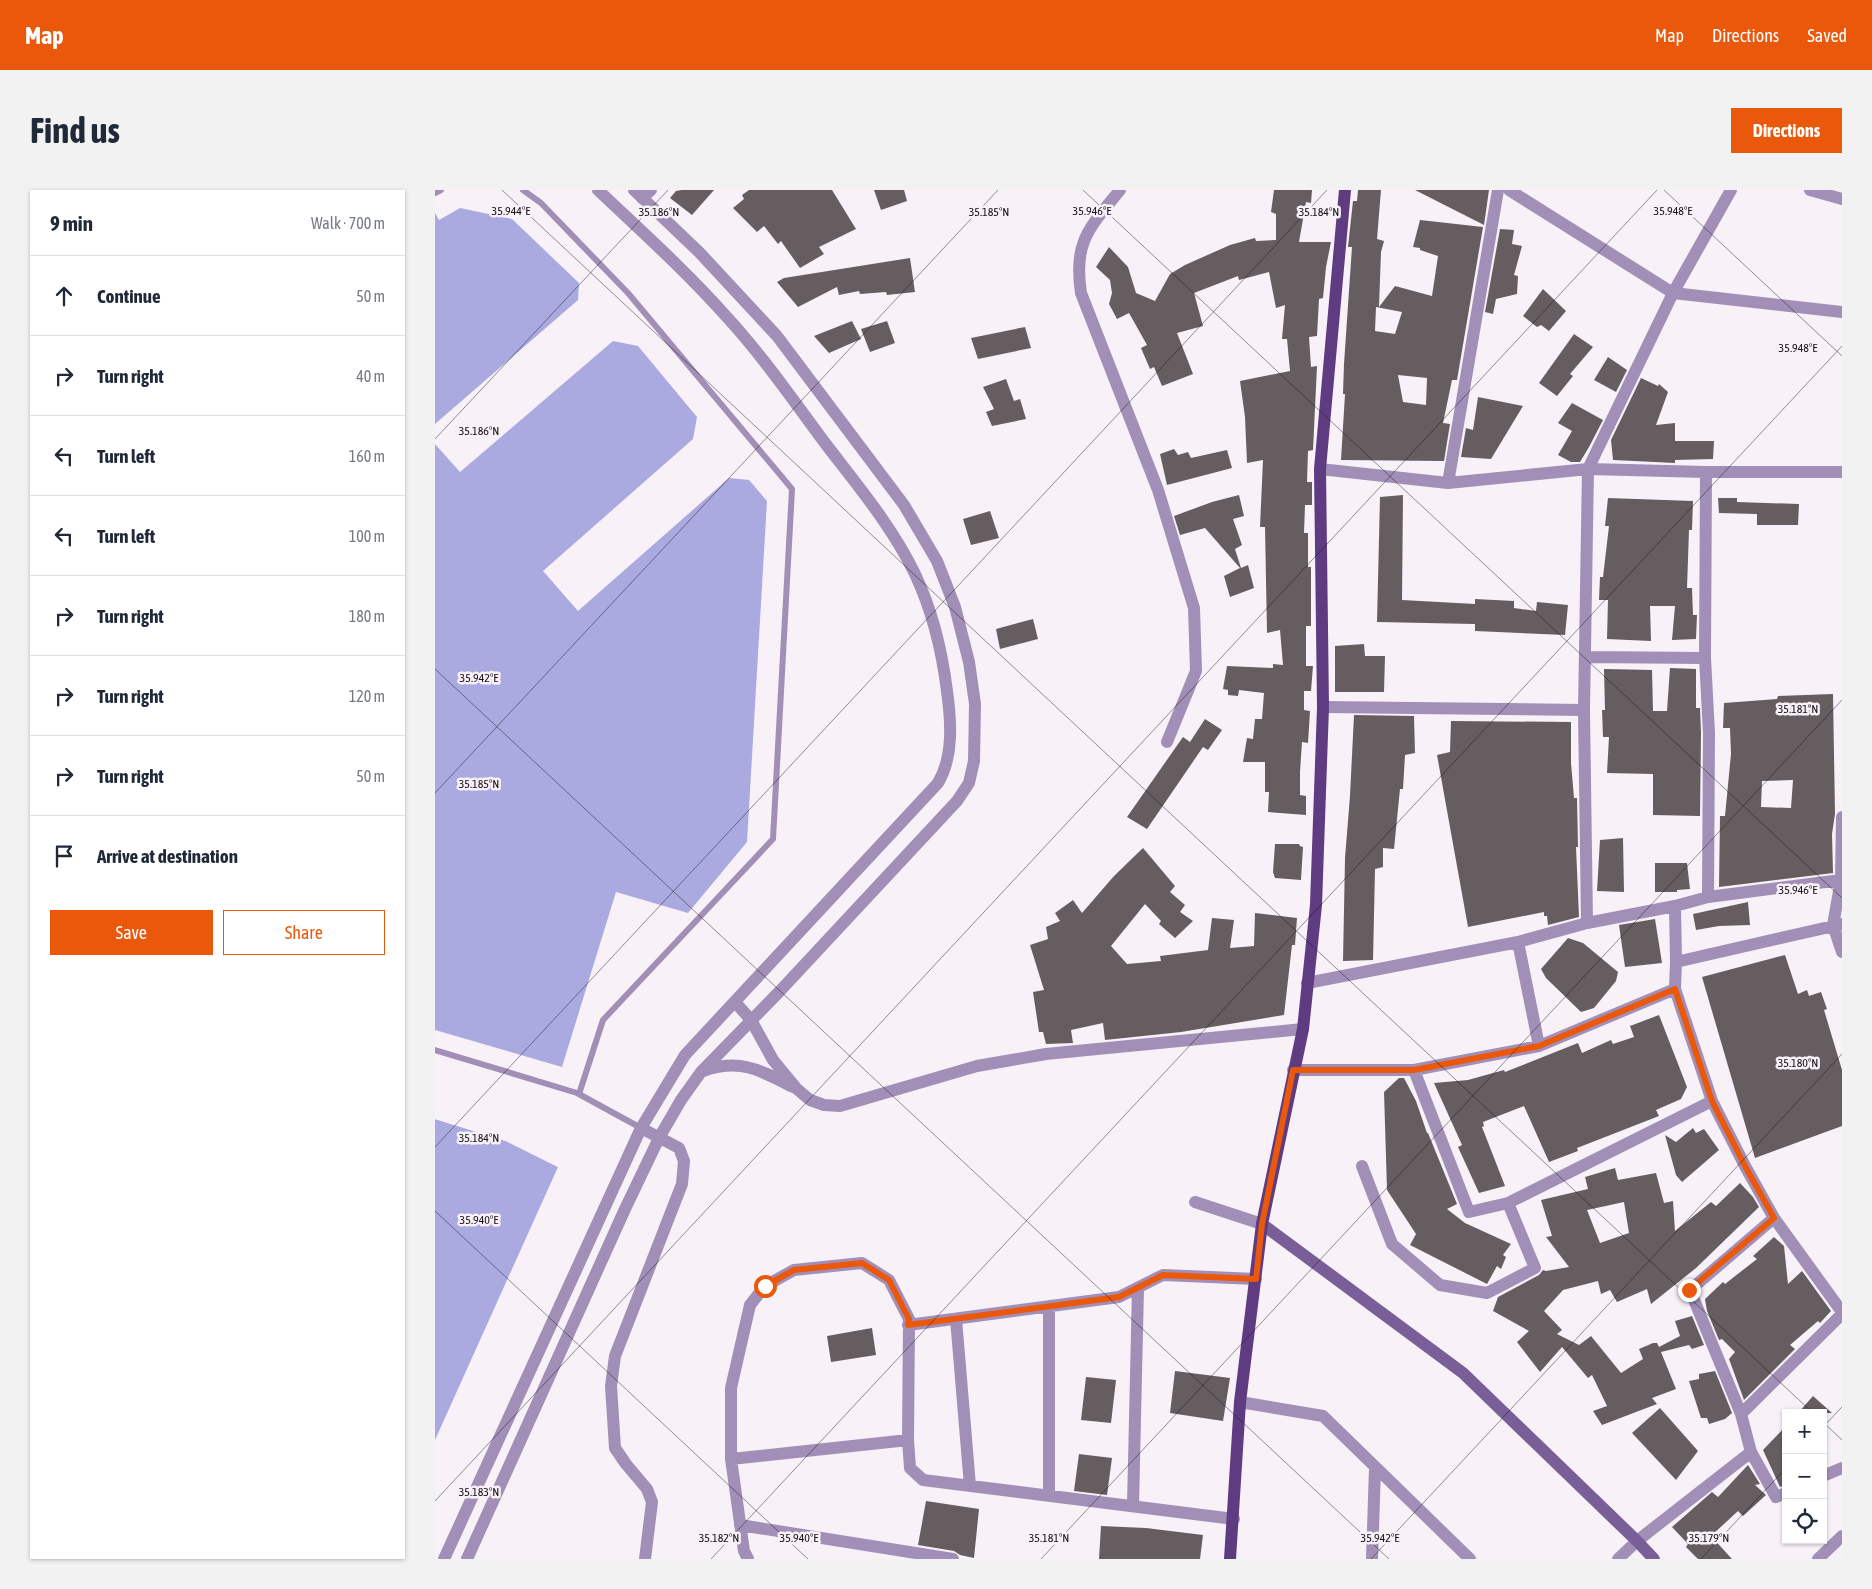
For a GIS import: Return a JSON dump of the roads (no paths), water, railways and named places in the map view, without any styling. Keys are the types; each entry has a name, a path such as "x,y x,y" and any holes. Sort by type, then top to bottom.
{"main road":[{"path":"1230,1559 1240,1402 1262,1224 1303,1029 1316,905 1323,707 1320,468 1345,190"},
{"path":"1262,1224 1463,1373 1637,1540 1654,1559"}],"street":[{"path":"444,1559 641,1128 662,1091 685,1055 941,778 948,760 950,710 944,665 931,618 915,574 884,521 758,353 725,314 598,190"},
{"path":"1120,190 1101,211 1087,232 1080,256 1079,280 1081,293 1158,490 1195,608 1196,671 1167,742"},
{"path":"1448,483 1498,190"},
{"path":"1509,190 1673,293 1842,312"},
{"path":"1587,923 1584,710 1588,469 1673,293 1731,190"},
{"path":"1810,190 1842,199"},
{"path":"467,1559 625,1209 659,1138 681,1100 701,1072 957,801 969,783 974,761 975,704 969,662 955,608 937,561 904,505 777,336 642,193"},
{"path":"1320,468 1448,483 1588,469 1706,472 1842,472"},
{"path":"1706,472 1705,658 1709,733 1708,897"},
{"path":"1585,657 1705,658"},
{"path":"1323,707 1584,710"},
{"path":"1842,817 1841,880 1837,924 1842,952"},
{"path":"1307,983 1518,942 1587,923 1675,906 1708,897 1841,880"},
{"path":"1675,906 1677,962 1675,989 1712,1101 1774,1218 1842,1313 1741,1414"},
{"path":"1677,962 1837,924"},
{"path":"1518,942 1539,1046"},
{"path":"1293,1070 1414,1070 1539,1046 1675,989"},
{"path":"735,1002 751,1020 773,1060 797,1089 810,1100 824,1106 840,1106 977,1066 1046,1054 1303,1029"},
{"path":"701,1072 720,1066 748,1066 797,1089"},
{"path":"1414,1070 1469,1212 1508,1203 1712,1101"},
{"path":"641,1128 679,1148 684,1160 683,1184 615,1356 611,1386 615,1448 625,1464 647,1489 652,1502 645,1559"},
{"path":"1362,1166 1392,1244 1440,1285 1487,1293 1535,1268 1508,1203"},
{"path":"1195,1202 1262,1224"},
{"path":"1774,1218 1689,1290 1741,1414 1751,1452 1776,1497 1782,1495"},
{"path":"747,1559 744,1551 731,1459 731,1388 750,1305 765,1286 794,1270 862,1263 889,1280 909,1319 908,1440 910,1468 923,1480 1234,1519"},
{"path":"908,1325 1119,1297 1163,1275 1256,1279"},
{"path":"1133,1506 1137,1288"},
{"path":"1049,1306 1049,1496"},
{"path":"956,1319 969,1486"},
{"path":"1240,1402 1323,1416 1470,1559"},
{"path":"731,1459 908,1440"},
{"path":"1618,1559 1637,1540 1751,1452"},
{"path":"1372,1559 1375,1468"},
{"path":"1827,1474 1842,1468"},
{"path":"740,1525 953,1559"},
{"path":"1818,1559 1842,1536"}],"lane":[{"path":"435,193 441,190"},
{"path":"523,190 541,203 628,293 792,489 773,840 603,1020 579,1094"},
{"path":"435,1050 579,1094 641,1128"}],"water":[{"path":"460,208 512,219 579,283 578,300 435,424 435,213 439,220"},
{"path":"613,341 638,346 697,417 693,439 543,571 578,611 729,478 749,480 767,501 747,842 688,913 616,892 562,1067 435,1030 435,444 460,472"},
{"path":"435,1119 506,1141 558,1167 435,1440"}]}
